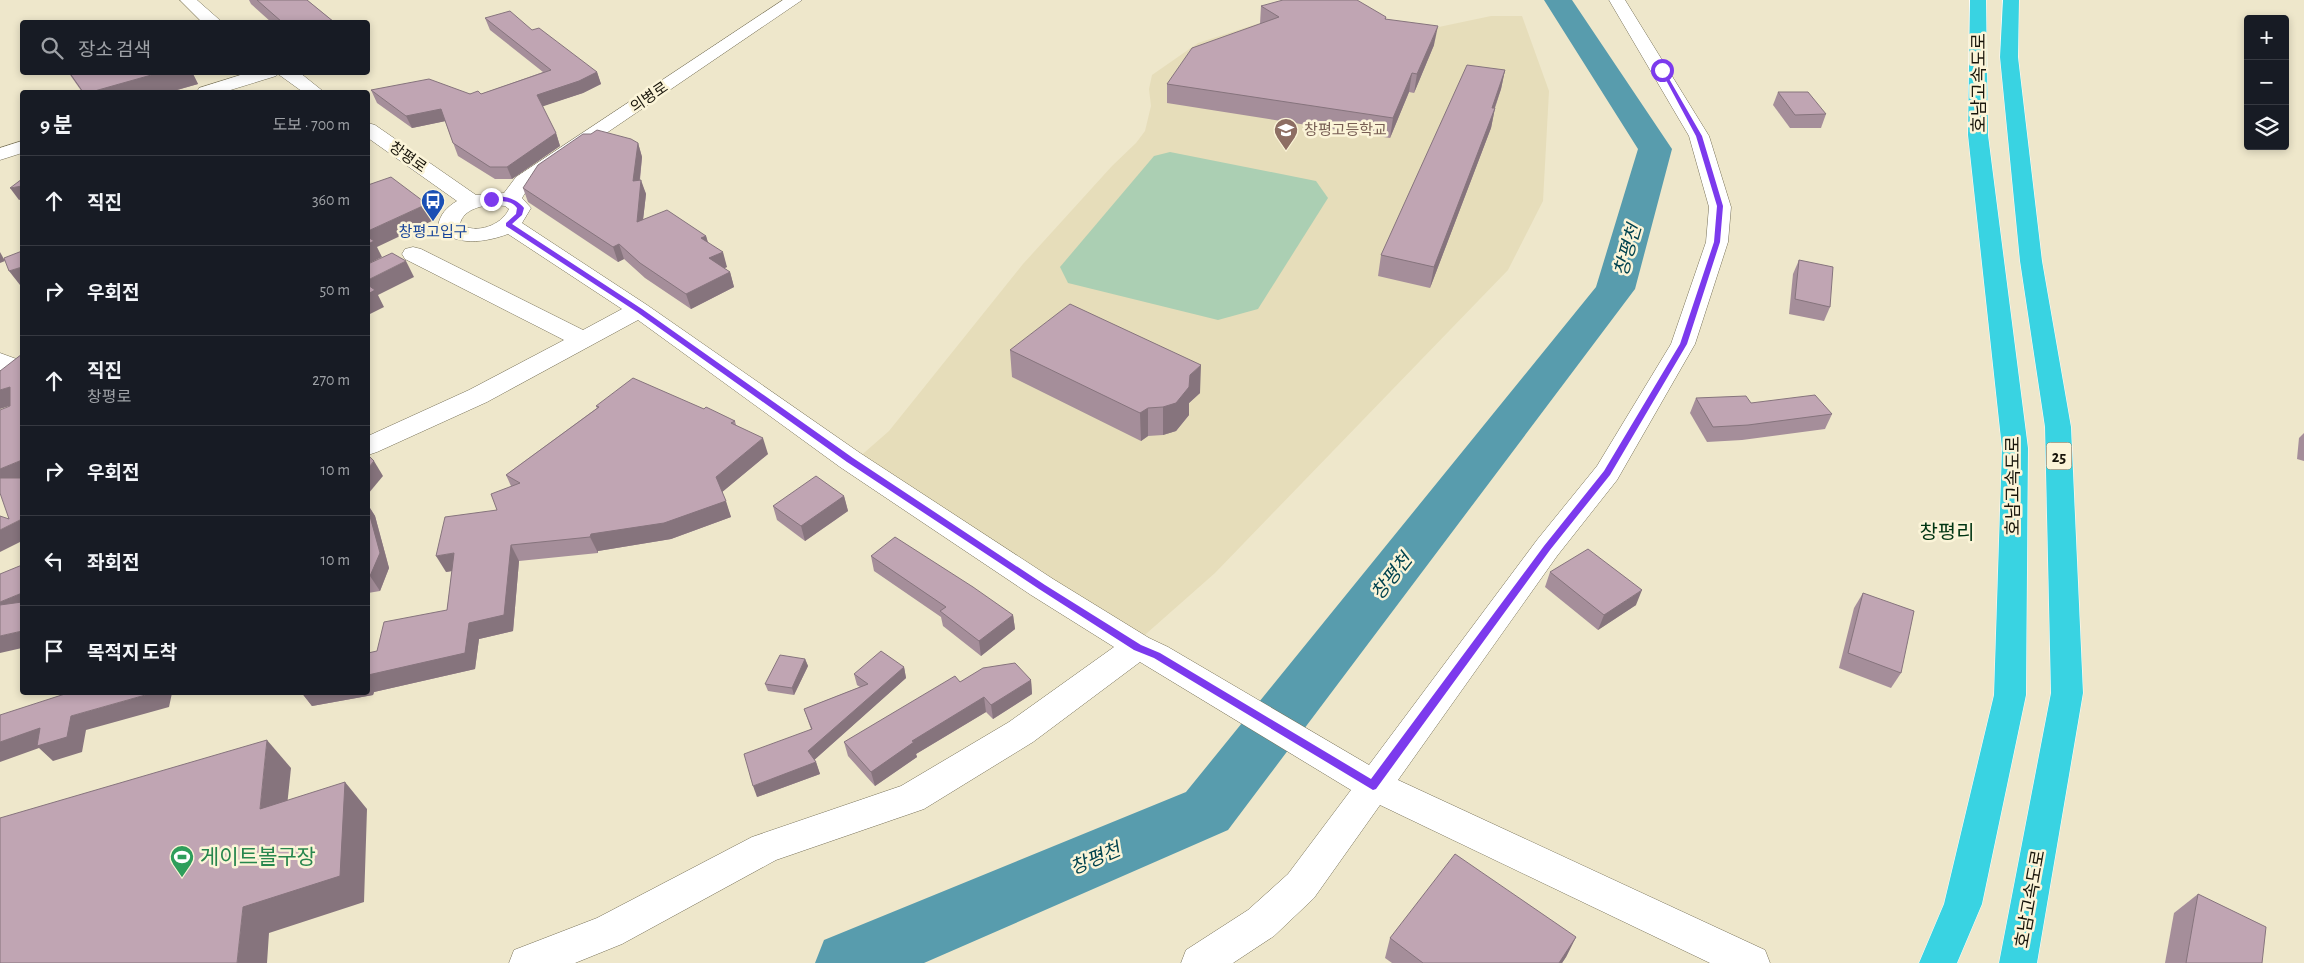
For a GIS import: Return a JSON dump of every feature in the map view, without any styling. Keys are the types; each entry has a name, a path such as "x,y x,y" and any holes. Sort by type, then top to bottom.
{"highway":[{"name":"호남고속도로","path":"1938,963 1963,904 2010,695 2015,448 1978,135 1978,0"},
{"name":"호남고속도로","path":"2011,0 2009,57 2030,251 2058,427 2066,693 2018,963"}],"street":[{"path":"188,0 202,15 210,20"},
{"name":"의병로","path":"509,212 523,181 794,0"},
{"path":"1200,963 1261,923 1301,886 1547,548 1607,473 1683,344 1717,242 1720,206 1699,136 1662,70 1617,0"},
{"path":"212,90 260,75"},
{"path":"290,75 312,90"},
{"name":"창평로","path":"370,130 473,203"},
{"path":"0,154 20,149"},
{"path":"509,212 483,234 456,232 449,226 449,220 459,209 473,203 491,199 509,212 639,310 850,460 1042,587 1147,652 1373,785 1751,963"},
{"path":"390,264 456,232"},
{"path":"413,254 583,340"},
{"path":"370,445 478,396 639,310"},
{"path":"0,361 20,369"},
{"path":"528,963 609,931 765,848 912,798 1147,652"}],"shaded area":[{"name":"창평고등학교","path":"1491,16 1522,16 1549,91 1543,201 1508,270 1215,573 1138,641 857,459 889,431 1023,264 1112,166 1136,143 1145,131 1151,106 1149,89 1152,75 1198,43 1272,19 1396,36"}],"green space":[{"path":"1170,152 1316,181 1328,198 1258,309 1218,320 1068,283 1060,267 1154,156"}],"building":[{"path":"257,0 307,0 332,20 280,20"},
{"path":"1283,0 1357,0 1386,17 1385,19 1438,26 1417,74 1412,73 1393,118 1167,84 1192,48 1279,17 1261,6"},
{"path":"510,11 532,30 539,28 597,72 579,81 537,95 556,133 507,167 490,167 453,143 441,109 406,116 371,90 429,79 470,94 478,91 481,94 551,70 485,18"},
{"name":"창평고등학교","path":"1467,65 1505,70 1492,108 1495,108 1434,267 1381,255"},
{"path":"71,75 151,75 98,90 82,90"},
{"path":"1778,92 1808,92 1826,114 1795,115"},
{"path":"597,130 631,139 638,143 633,181 641,180 637,222 667,210 706,236 701,238 723,252 709,258 730,272 686,294 640,263 619,244 613,247 523,188 538,165 583,134 591,134"},
{"path":"391,177 427,204 370,230 370,184"},
{"path":"20,180 20,186 10,188"},
{"path":"20,252 20,268 9,271 4,258"},
{"path":"392,253 406,261 370,279 370,263"},
{"path":"1799,260 1833,267 1830,307 1795,299"},
{"path":"370,286 375,290 370,293"},
{"path":"1070,304 1201,365 1190,375 1189,387 1176,403 1163,407 1148,408 1140,413 1010,350"},
{"path":"20,356 20,461 0,469 0,410 10,406 10,387 0,390 0,371"},
{"path":"633,378 704,409 706,407 735,421 731,423 763,438 716,477 726,501 664,523 591,534 590,537 511,545 504,615 469,623 465,653 370,675 370,653 377,651 384,622 447,610 454,553 436,556 445,517 497,510 491,494 520,483 506,475 599,407 596,406"},
{"path":"1815,395 1832,414 1748,425 1713,427 1696,398 1746,396 1751,403"},
{"path":"370,457 374,461 370,466"},
{"path":"816,476 844,496 801,526 773,506"},
{"path":"0,478 20,478 20,520 0,530 0,516 9,519 0,493"},
{"path":"370,516 380,553 370,576"},
{"path":"895,537 1013,615 979,641 940,611 946,607 871,556"},
{"path":"1588,549 1642,590 1604,615 1550,572"},
{"path":"20,566 20,594 0,602 0,574"},
{"path":"1863,593 1914,611 1901,673 1848,653"},
{"path":"20,602 20,631 0,636 0,605"},
{"path":"881,651 904,667 808,751 816,762 753,786 744,754 812,729 804,709 868,684 854,674"},
{"path":"780,655 805,659 792,688 765,684"},
{"path":"1015,663 1031,680 991,705 984,697 912,741 914,742 871,772 844,742 955,676 960,682 983,668"},
{"path":"62,695 145,695 71,716 67,737 37,746 40,728 0,742 0,715"},
{"name":"게이트볼구장","path":"267,740 260,809 345,782 340,876 243,907 237,963 0,963 0,818"},
{"path":"1455,854 1576,937 1559,963 1423,963 1390,938"},
{"path":"2198,894 2266,927 2262,963 2186,963"}],"waterway":[{"name":"창평천","path":"848,963 1207,811 1615,289 1655,149 1558,0"}],"place":[{"name":"창평고등학교","path":"1286,151"},
{"name":"창평고입구","path":"433,222"},
{"name":"게이트볼구장","path":"182,878"}],"district":[{"name":"창평리","path":"1947,532"}],"route":[{"path":"491,199 502,198 517,204 520,208 519,214 508,224 639,310 850,460 1042,587 1138,647 1157,656 1373,785 1547,548 1607,473 1683,344 1717,242 1720,206 1699,136 1662,70"}]}
